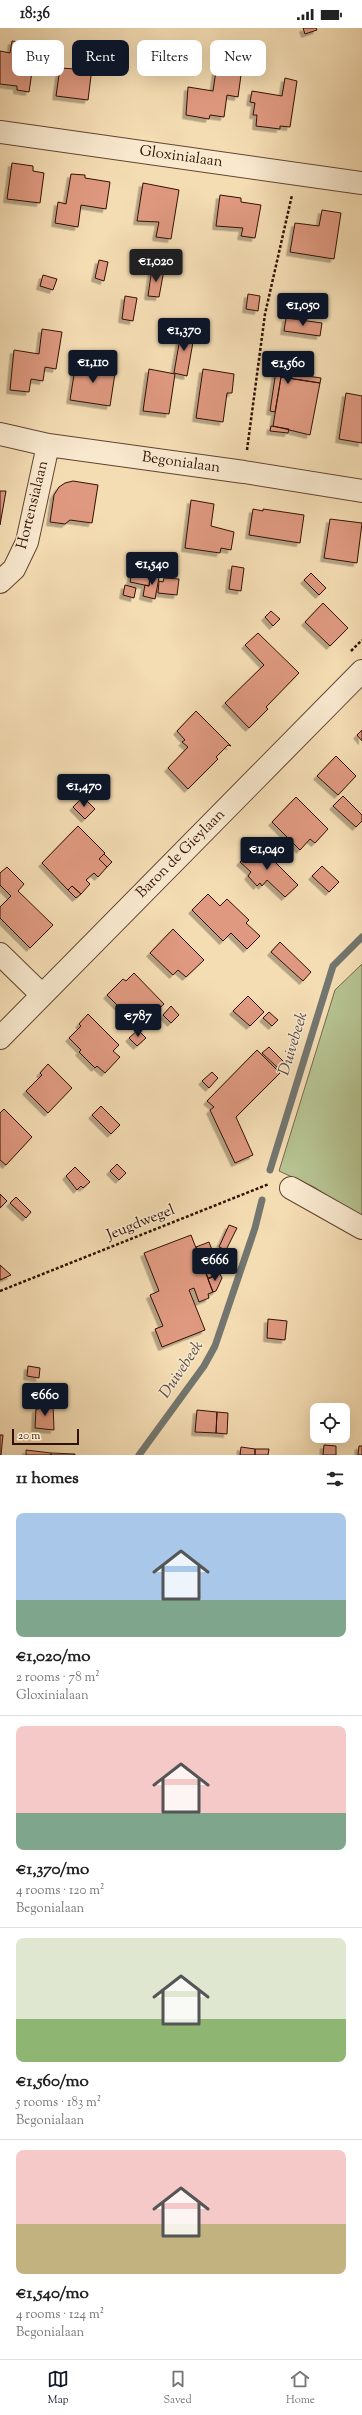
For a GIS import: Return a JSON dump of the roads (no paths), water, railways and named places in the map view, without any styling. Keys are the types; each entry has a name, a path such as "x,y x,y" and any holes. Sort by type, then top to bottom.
{"street":[{"name":"Gloxinialaan","path":"0,132 362,183"},
{"name":"Begonialaan","path":"0,434 48,445 244,472 362,491"},
{"name":"Hortensialaan","path":"0,582 14,569 27,542 48,445"},
{"name":"Baron de Gieylaan","path":"0,1038 362,671"},
{"path":"0,954 42,995"},
{"path":"291,1188 362,1228"}],"waterway":[{"name":"Duivebeek","path":"270,1170 333,966 362,937"},
{"name":"Duivebeek","path":"139,1455 204,1366 215,1346 255,1228 262,1200"}]}
